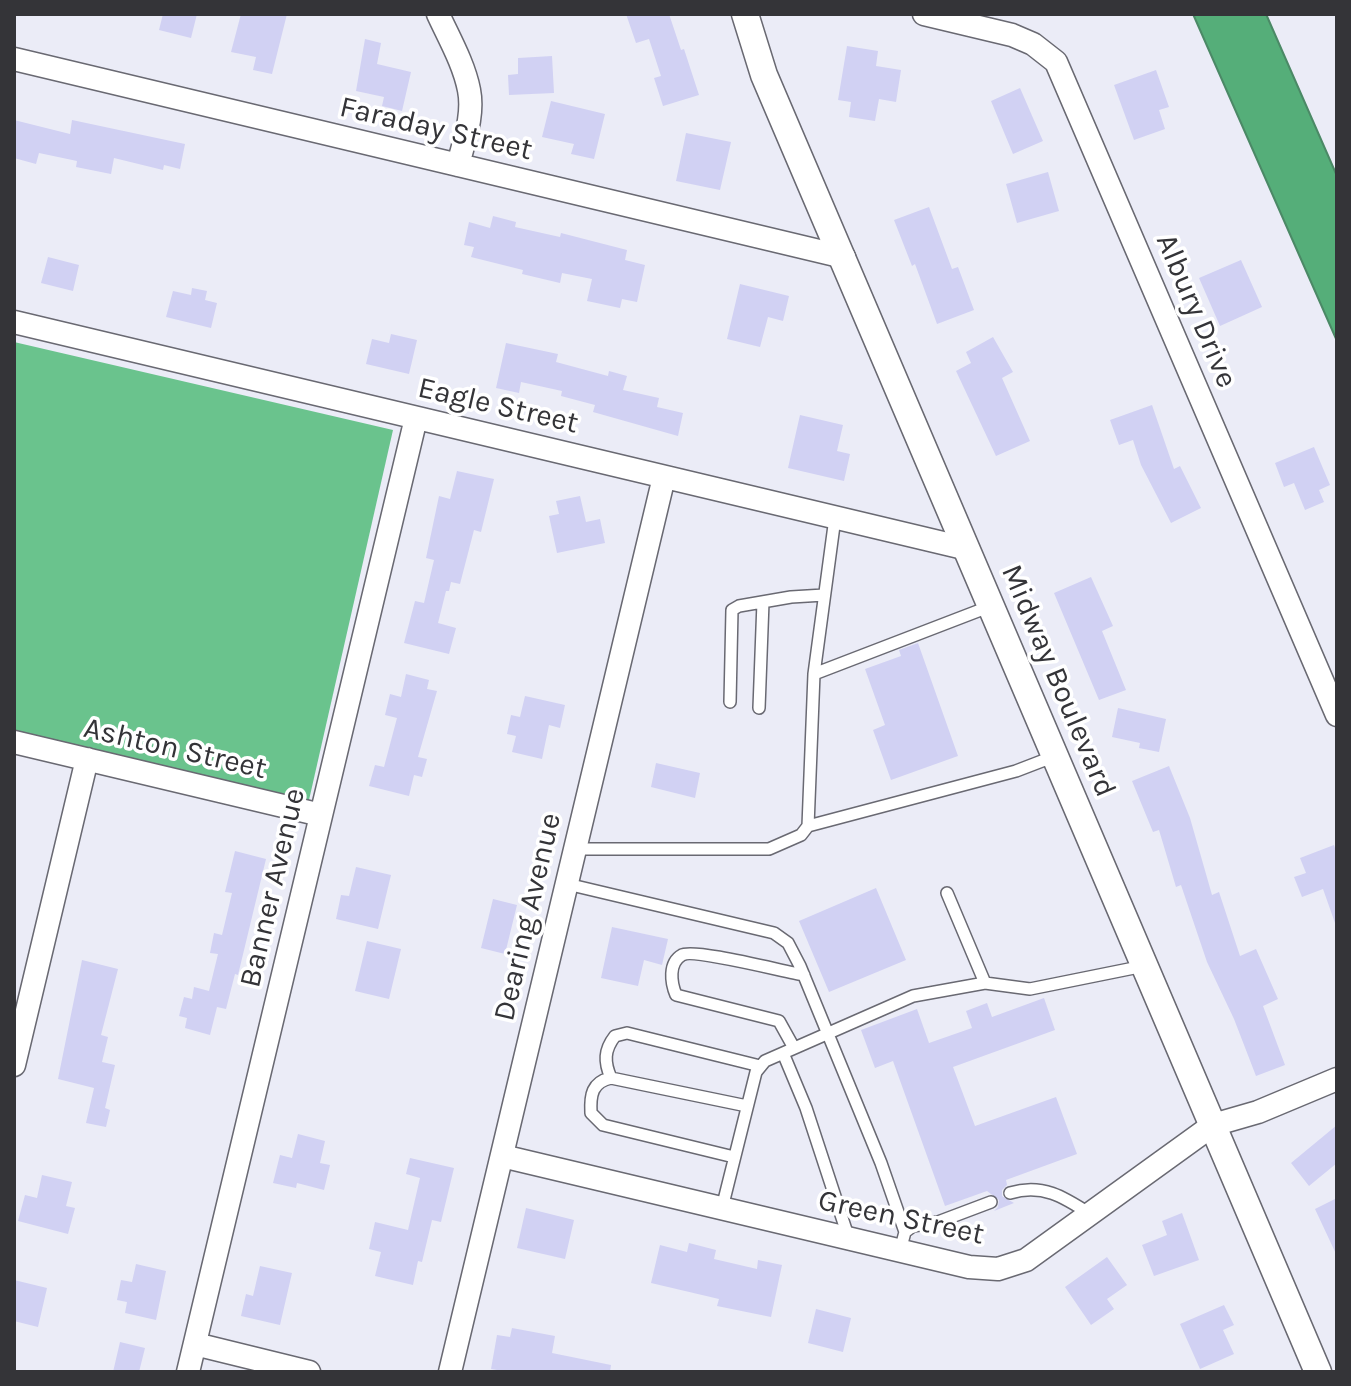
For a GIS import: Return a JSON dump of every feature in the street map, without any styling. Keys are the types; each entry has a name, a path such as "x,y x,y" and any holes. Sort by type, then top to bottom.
{"street":[{"path":"438,14 464,71 470,93 469,122 458,165"},
{"name":"Midway Boulevard","path":"745,14 764,75 1213,1125 1312,1370"},
{"name":"Albury Drive","path":"924,14 1012,35 1033,44 1056,62 1337,715"},
{"name":"Faraday Street","path":"14,59 844,257"},
{"name":"Eagle Street","path":"14,322 968,549"},
{"name":"Banner Avenue","path":"188,1372 416,418"},
{"name":"Dearing Avenue","path":"450,1372 664,477"},
{"name":"Ashton Street","path":"14,742 321,815"},
{"path":"14,1065 87,759"},
{"name":"Green Street","path":"502,1156 849,1239 902,1241 969,1267 998,1269 1026,1260 1213,1125 1258,1112 1337,1079"},
{"path":"195,1344 309,1372"}],"lane":[{"path":"575,849 769,849 801,835 808,826 814,674 835,518"},
{"path":"730,702 732,610 791,597 824,595"},
{"path":"759,708 763,602"},
{"path":"814,674 991,606"},
{"path":"808,826 1016,771 1056,756"},
{"path":"567,884 774,933 788,943 881,1163 902,1241"},
{"path":"947,893 985,983"},
{"path":"804,975 686,953 679,956 672,969 672,983 676,995 779,1021 849,1239"},
{"path":"722,1208 756,1072 765,1061 913,996 985,983 1030,989 1145,966"},
{"path":"611,1078 605,1065 606,1052 615,1036 627,1033 760,1066"},
{"path":"734,1157 603,1125 591,1113 593,1088 600,1080 611,1078 747,1106"},
{"path":"1010,1193 1026,1188 1051,1192 1090,1214"},
{"path":"902,1241 913,1226 938,1222 991,1202"}],"shaded area":[{"path":"1193,14 1266,14 1337,176 1337,341"},
{"path":"14,342 393,430 309,800 14,730"}],"building":[{"path":"163,14 197,14 191,38 159,30"},
{"path":"241,14 287,14 272,74 253,70 256,57 231,52"},
{"path":"626,14 669,14 699,95 663,106 654,78 661,76 649,39 636,43"},
{"path":"365,39 381,43 377,64 411,72 402,111 382,106 384,97 356,91"},
{"path":"847,46 878,51 876,66 901,70 896,102 879,99 875,121 849,117 851,102 838,100"},
{"path":"552,56 554,93 509,95 508,75 518,74 518,58"},
{"path":"1156,70 1169,107 1159,110 1165,129 1134,140 1114,85"},
{"path":"1020,88 1043,141 1013,154 991,101"},
{"path":"551,101 605,114 594,159 571,154 574,144 542,137"},
{"path":"14,120 70,134 72,120 185,144 180,169 164,165 163,170 114,158 111,174 76,167 77,161 39,153 36,164 14,158"},
{"path":"686,133 731,142 720,190 676,181"},
{"path":"1048,172 1059,211 1017,223 1006,184"},
{"path":"929,207 952,269 958,267 974,310 937,324 915,264 912,266 894,220"},
{"path":"493,216 516,222 515,227 560,237 561,233 627,250 625,260 645,265 637,302 622,299 620,308 587,301 592,279 562,273 560,283 471,257 474,247 464,245 469,222 490,228"},
{"path":"48,257 79,265 73,291 41,283"},
{"path":"1241,260 1262,307 1220,326 1199,278"},
{"path":"740,284 789,296 783,321 768,317 760,347 727,339"},
{"path":"192,288 207,291 205,300 217,303 211,328 166,317 173,291 191,295"},
{"path":"391,334 417,340 409,374 366,364 372,339 389,343"},
{"path":"993,337 1013,372 1002,378 1030,441 996,456 956,371 971,363 966,352"},
{"path":"506,343 558,354 556,362 608,376 609,371 627,376 623,390 659,398 657,407 683,413 678,436 593,412 595,405 561,396 562,391 521,382 519,393 496,388"},
{"path":"1152,405 1174,469 1180,466 1201,508 1171,523 1141,465 1133,440 1119,445 1110,420"},
{"path":"800,415 843,425 837,451 850,454 844,481 788,468"},
{"path":"1314,447 1330,485 1319,490 1324,502 1305,510 1294,483 1284,487 1275,463"},
{"path":"457,471 494,479 481,532 474,530 460,584 451,582 449,591 446,591 438,623 456,628 449,654 404,643 415,601 424,603 434,560 426,558 439,496 450,499"},
{"path":"580,496 586,522 600,519 605,543 557,553 549,516 559,514 556,501"},
{"path":"1091,577 1113,626 1102,631 1126,690 1099,700 1054,593"},
{"path":"918,643 958,756 891,780 873,730 885,725 865,669 901,656 899,650"},
{"path":"406,674 429,680 427,689 437,691 418,757 427,759 422,777 414,775 409,796 369,786 375,765 384,767 397,718 385,715 390,694 401,697"},
{"path":"525,696 565,705 560,728 549,725 542,759 512,752 516,736 507,734 511,715 520,717"},
{"path":"1118,708 1166,719 1159,752 1139,748 1140,743 1112,737"},
{"path":"656,763 700,773 695,798 651,787"},
{"path":"1169,766 1190,818 1212,895 1219,892 1240,956 1256,949 1278,999 1263,1006 1285,1065 1256,1076 1207,962 1181,885 1176,887 1159,830 1153,832 1132,781"},
{"path":"1334,845 1337,854 1335,923 1323,889 1302,897 1294,877 1306,873 1300,858"},
{"path":"235,851 266,859 238,975 235,974 226,1009 217,1007 210,1035 185,1028 187,1018 179,1016 184,997 192,999 194,987 209,991 218,954 210,953 214,933 222,935 232,893 225,892"},
{"path":"356,867 391,875 378,929 336,919 341,895 349,896"},
{"path":"876,888 906,960 829,992 799,921"},
{"path":"493,899 517,905 505,954 481,948"},
{"path":"612,927 668,939 662,965 644,960 638,986 601,978"},
{"path":"367,941 401,949 389,999 355,991"},
{"path":"82,960 118,969 101,1035 108,1037 102,1062 115,1065 105,1108 110,1110 106,1127 86,1123 94,1088 58,1079"},
{"path":"1044,998 1055,1030 953,1067 975,1126 1056,1097 1077,1154 1006,1180 1002,1196 1014,1203 994,1211 999,1200 987,1191 945,1206 893,1061 875,1068 861,1030 917,1009 929,1043 972,1028 966,1011 987,1003 992,1017"},
{"path":"1337,1125 1337,1163 1309,1186 1291,1163"},
{"path":"298,1134 325,1141 320,1163 330,1165 324,1190 297,1183 296,1188 273,1183 280,1155 292,1158"},
{"path":"410,1158 454,1168 441,1222 432,1220 413,1285 375,1276 381,1252 369,1249 375,1222 408,1230 420,1178 406,1174"},
{"path":"42,1175 72,1182 66,1206 75,1208 68,1234 18,1221 25,1195 37,1198"},
{"path":"1337,1198 1337,1256 1315,1209"},
{"path":"526,1208 574,1220 565,1259 517,1248"},
{"path":"1182,1213 1199,1260 1154,1276 1142,1245 1167,1235 1162,1221"},
{"path":"689,1243 716,1250 714,1259 757,1269 758,1260 782,1265 771,1317 717,1306 719,1299 651,1283 660,1245 687,1252"},
{"path":"1107,1257 1127,1285 1107,1299 1114,1309 1091,1325 1065,1287"},
{"path":"136,1264 166,1271 156,1320 125,1313 127,1302 117,1300 121,1280 132,1282"},
{"path":"260,1266 292,1273 280,1325 241,1316 246,1294 253,1296"},
{"path":"14,1280 47,1288 38,1327 14,1321"},
{"path":"1224,1305 1234,1325 1223,1330 1234,1354 1200,1369 1180,1324"},
{"path":"816,1309 851,1318 843,1352 808,1343"},
{"path":"512,1328 555,1336 552,1353 611,1365 610,1372 509,1372 491,1369 497,1335 510,1337"},
{"path":"120,1342 145,1348 139,1372 113,1372"}]}
